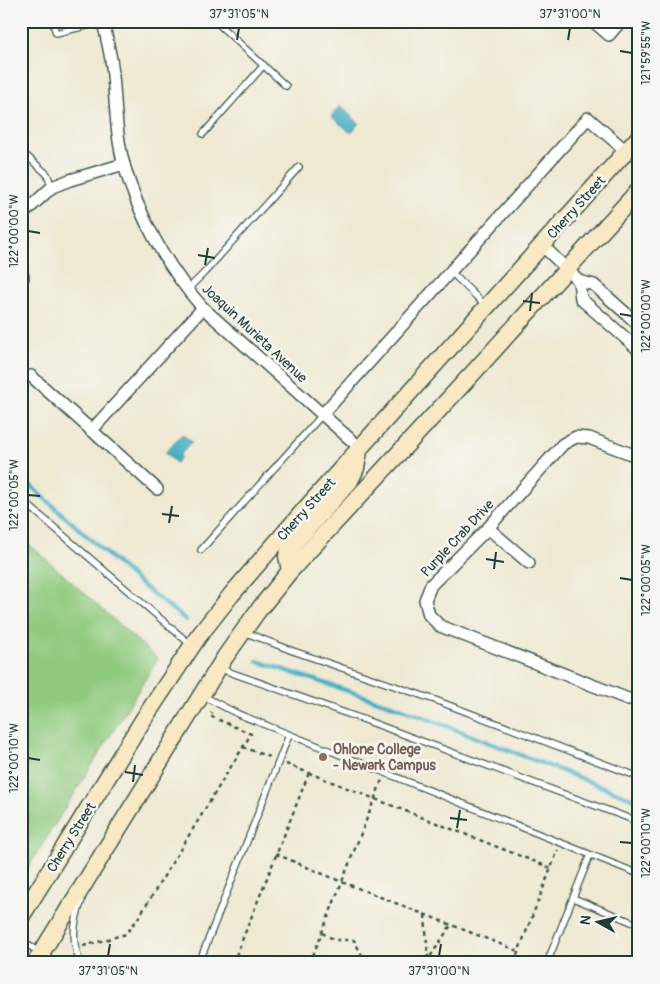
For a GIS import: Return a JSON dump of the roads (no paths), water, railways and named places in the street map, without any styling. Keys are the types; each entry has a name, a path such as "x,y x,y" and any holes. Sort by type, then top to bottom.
{"main road":[{"name":"Cherry Street","path":"21,918 143,720 192,646 231,594 639,137"},
{"path":"38,958 218,668 257,612 290,571 573,275 639,190"},
{"path":"290,571 287,556 290,548 350,481 356,468 360,448"}],"street":[{"name":"Joaquin Murieta Avenue","path":"104,21 112,65 117,127 124,164 141,213 166,257 187,290 203,308 360,448"},
{"path":"593,21 609,35 621,21"},
{"path":"322,415 588,118 626,151"},
{"path":"21,213 25,212 52,187 124,164"},
{"path":"542,245 573,275 594,285 639,325"},
{"path":"21,270 23,277 21,278"},
{"path":"573,275 581,299 639,350"},
{"path":"92,431 203,308"},
{"path":"31,376 157,490"},
{"name":"Purple Crab Drive","path":"639,457 589,438 576,437 563,444 488,528 431,585 425,600 429,614 440,626 628,699 639,699"},
{"path":"488,528 528,563"}],"lane":[{"path":"52,21 56,33 104,21"},
{"path":"216,21 286,86"},
{"path":"203,134 264,65"},
{"path":"21,151 47,174 52,187"},
{"path":"187,290 299,167"},
{"path":"450,272 487,306"},
{"path":"201,550 322,415"},
{"path":"21,499 192,646"},
{"path":"243,631 293,651 435,700 639,777"},
{"path":"218,668 365,720 639,822"},
{"path":"201,695 238,714 289,735 639,874"},
{"path":"199,963 289,735"},
{"path":"547,963 590,854"},
{"path":"81,963 75,948 75,922 78,910 98,864"},
{"path":"573,898 639,925"},
{"path":"21,941 38,958 58,963"}],"water":[{"path":"340,106 359,123 351,133 331,116"},
{"path":"182,434 192,442 180,455 181,457 176,463 165,453"}],"waterway":[{"path":"21,477 139,583 186,620"},
{"path":"257,661 400,708 639,801"}],"place":[{"name":"Ohlone College - Newark Campus","path":"323,757"}]}
